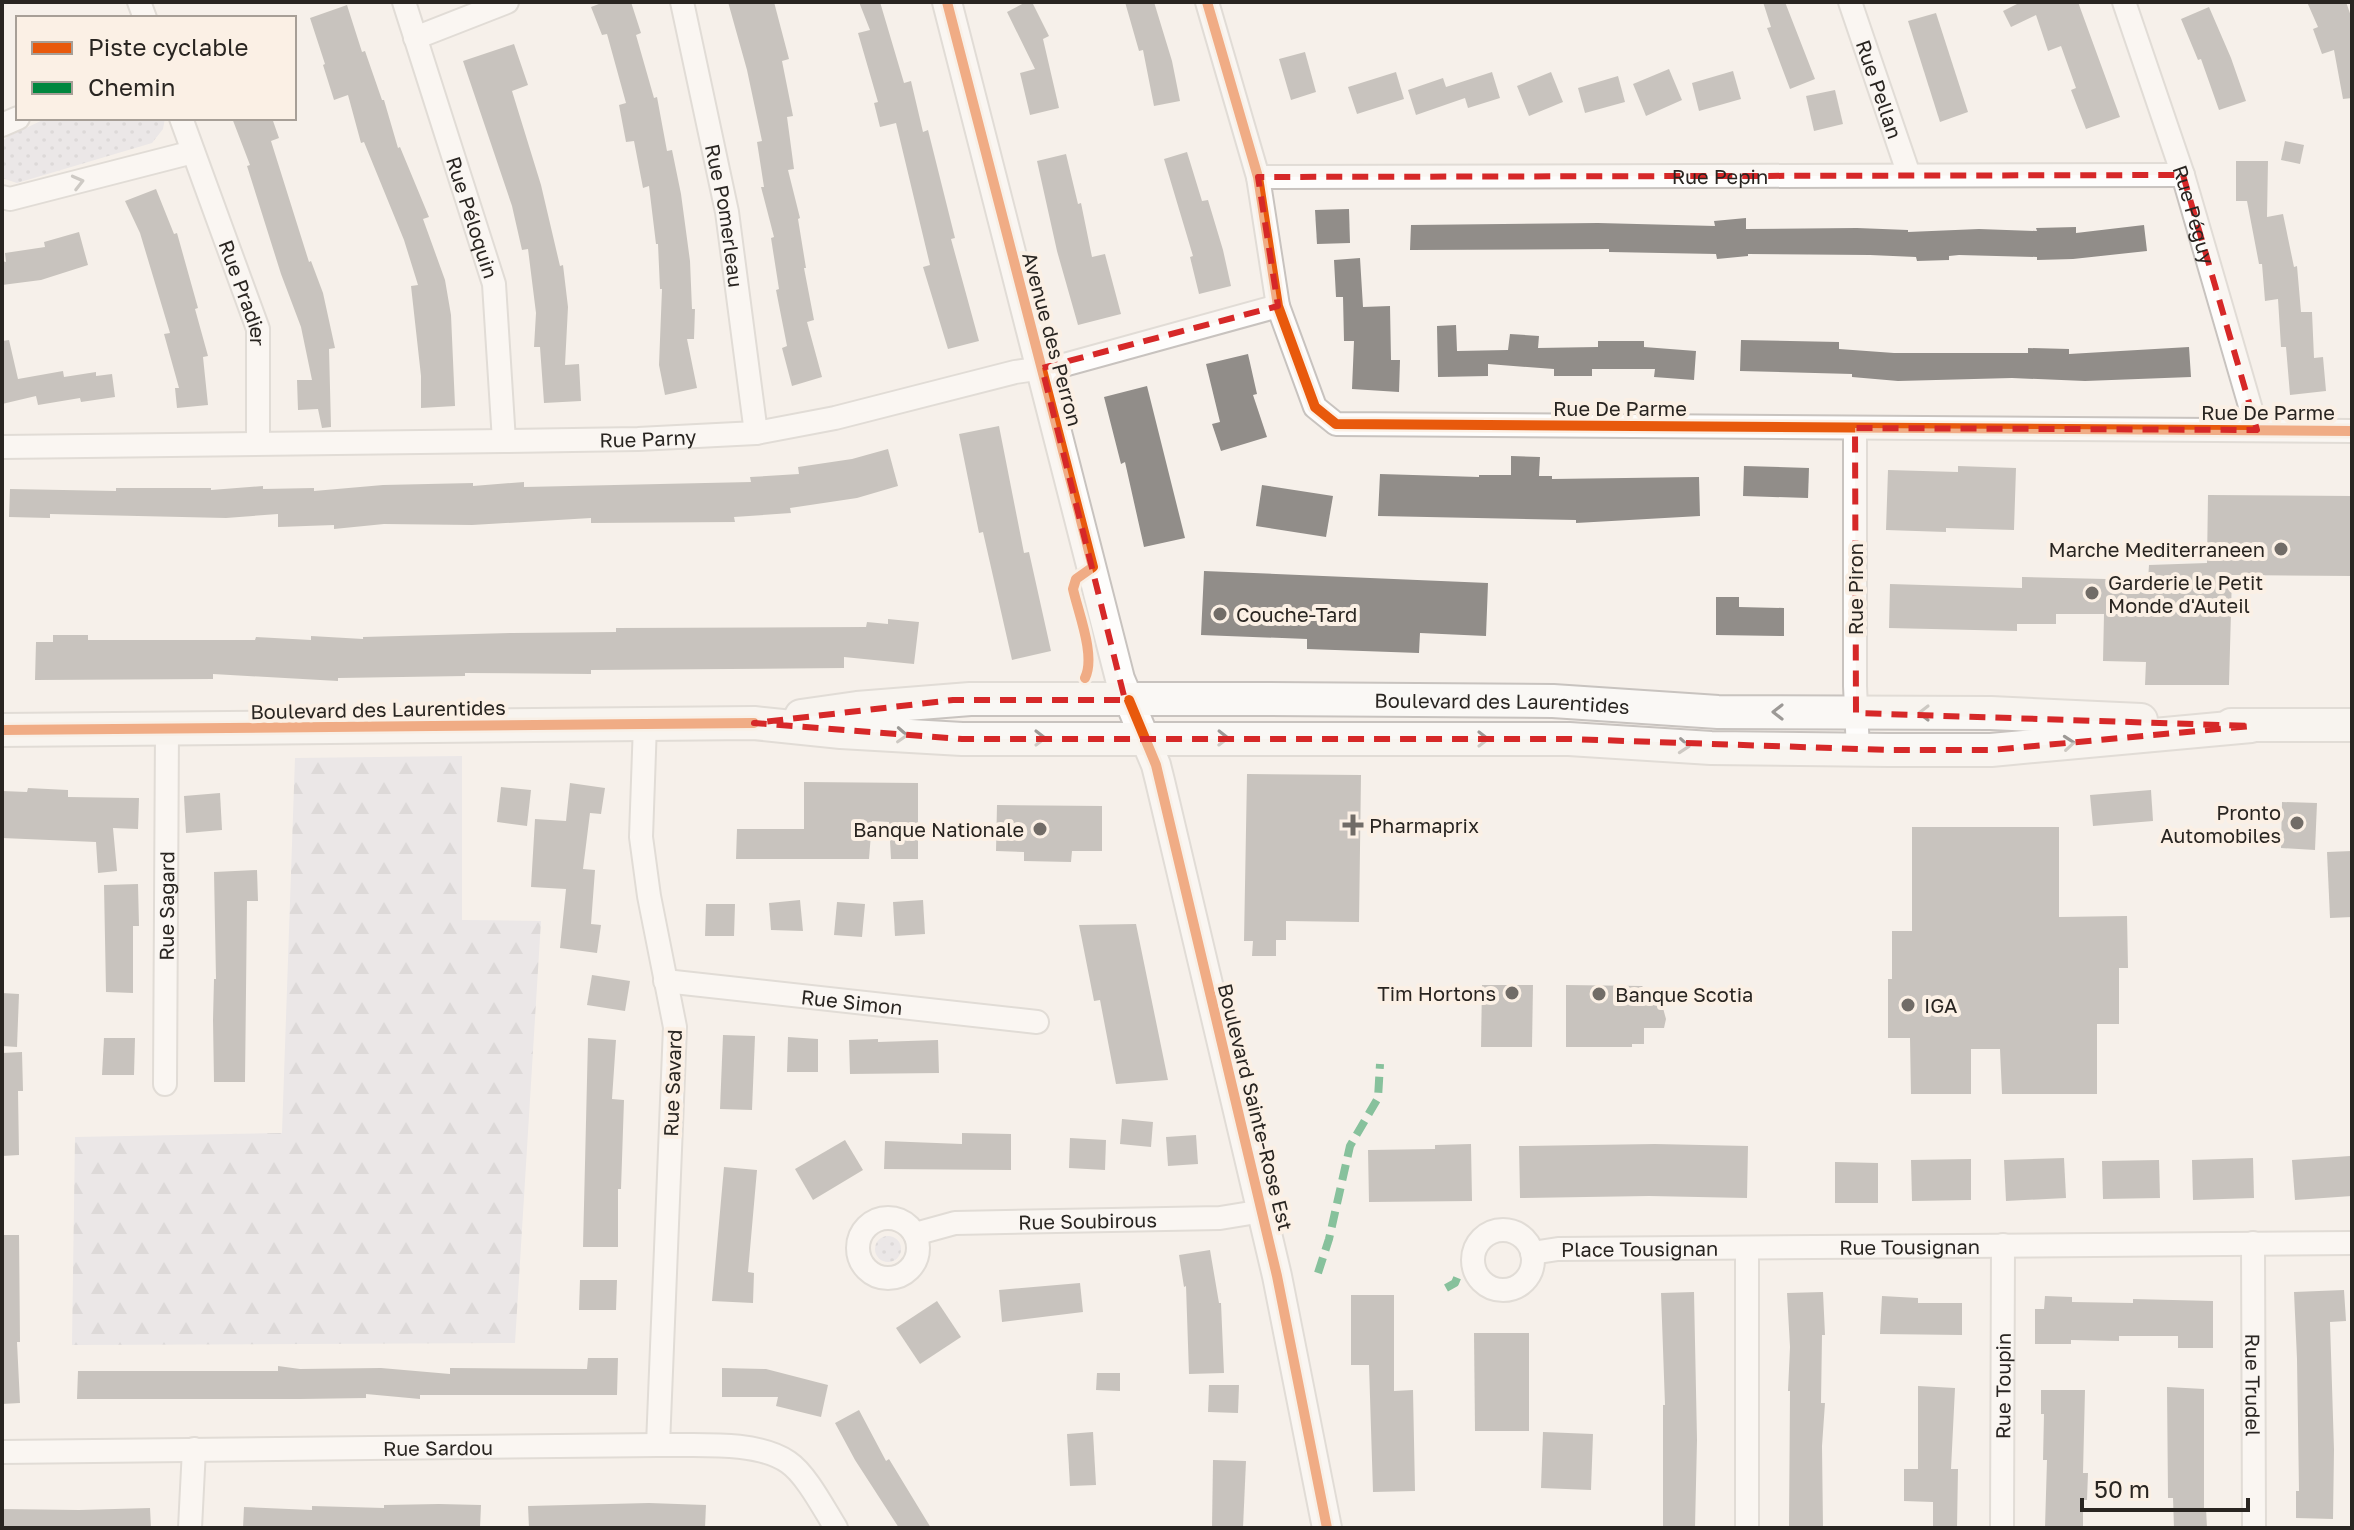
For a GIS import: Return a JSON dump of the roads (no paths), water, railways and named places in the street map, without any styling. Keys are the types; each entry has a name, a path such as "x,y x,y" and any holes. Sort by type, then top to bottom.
{"main road":[{"name":"Boulevard des Laurentides","path":"754,723 857,708 953,700 1129,700 1530,701 1705,711 1991,713 2251,726 2352,725"},
{"name":"Boulevard des Laurentides","path":"2,730 754,723 962,739 1584,740 1711,748 1991,750 2251,726"}],"street":[{"name":"Rue Péloquin","path":"404,2 494,284 504,441"},
{"path":"415,38 507,2"},
{"name":"Rue Pomerleau","path":"682,2 727,212 756,433"},
{"name":"Avenue des Perron","path":"947,2 1120,679 1129,700"},
{"name":"Rue De Parme","path":"1207,2 1258,177 1278,306 1315,407 1336,424 2352,431"},
{"name":"Rue Pellan","path":"1850,2 1909,175"},
{"name":"Rue Péguy","path":"2124,2 2183,175 2257,430"},
{"name":"Rue Pradier","path":"182,120 258,329 258,443"},
{"path":"2,197 10,199 193,152"},
{"name":"Rue Pepin","path":"1258,177 2183,175"},
{"name":"Rue Parny","path":"2,447 638,439 756,433 835,418 1015,372 1064,365 1278,306"},
{"name":"Rue Piron","path":"1855,428 1858,750"},
{"name":"Boulevard Sainte-Rose Est","path":"1129,700 1160,781 1263,1211 1300,1382 1327,1528"},
{"name":"Rue Savard","path":"645,724 641,837 675,1027 658,1445"},
{"name":"Rue Sagard","path":"165,1084 167,729"},
{"name":"Rue Simon","path":"665,981 1037,1022"},
{"name":"Rue Soubirous","path":"915,1234 964,1222 1205,1218 1263,1211"},
{"name":"Rue Trudel","path":"2253,1243 2254,1528"},
{"name":"Rue Tousignan","path":"1747,1249 2352,1243"},
{"name":"Rue Toupin","path":"2002,1528 2003,1245"},
{"name":"Place Tousignan","path":"1532,1253 1558,1249 1747,1249"},
{"path":"1747,1249 1747,1528"},
{"name":"Rue Sardou","path":"2,1452 658,1445 759,1448 789,1462 812,1490 836,1528"},
{"path":"190,1528 194,1449"}],"place":[{"name":"Marche Mediterraneen","path":"2281,549"},
{"name":"Garderie le Petit Monde d'Auteil","path":"2092,593"},
{"name":"Couche-Tard","path":"1220,614"},
{"name":"Pronto Automobiles","path":"2297,823"},
{"name":"Pharmaprix","path":"1353,825"},
{"name":"Banque Nationale","path":"1040,829"},
{"name":"Tim Hortons","path":"1512,993"},
{"name":"Banque Scotia","path":"1599,994"},
{"name":"IGA","path":"1908,1005"}]}
